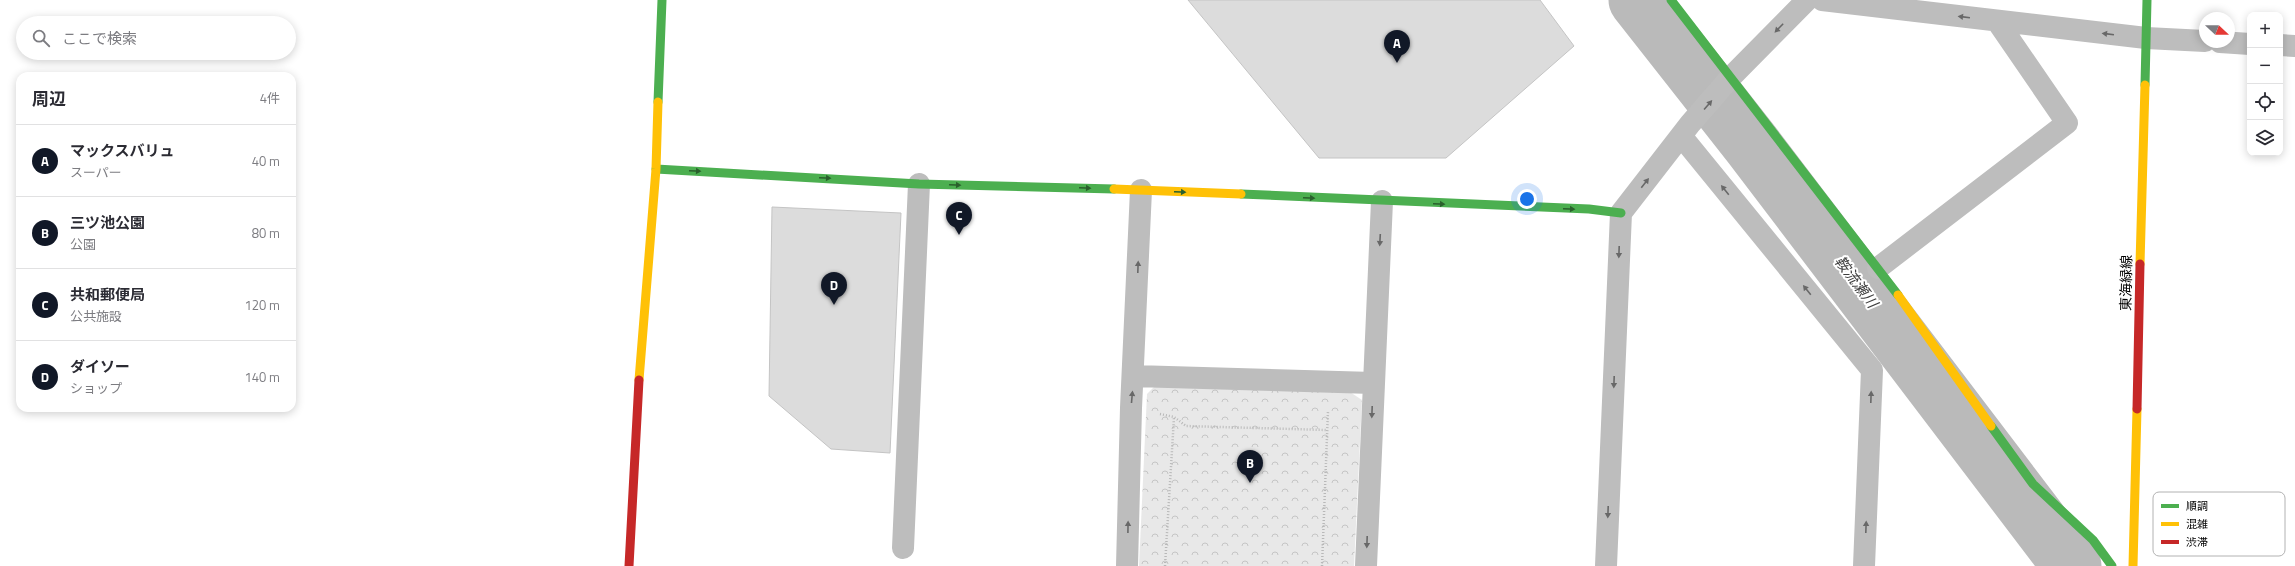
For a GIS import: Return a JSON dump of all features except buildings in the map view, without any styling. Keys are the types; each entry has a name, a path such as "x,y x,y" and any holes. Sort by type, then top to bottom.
{"street":[{"path":"629,566 635,434 656,169 662,0"},
{"path":"1671,0 1727,81 1878,268 2033,484 2093,540 2112,566"},
{"path":"1606,566 1621,214 1686,130 1727,81 1806,0"},
{"path":"1822,0 2146,38 2199,41"},
{"name":"東海緑線","path":"2133,566 2147,0"},
{"path":"1878,268 2067,123 1997,21"},
{"path":"2235,43 2247,44"},
{"path":"2283,45 2295,46"},
{"path":"1686,130 1872,370 1864,566"},
{"path":"656,169 919,184 1141,190 1382,202 1589,209 1621,214"},
{"path":"903,548 919,184"},
{"path":"1127,566 1131,408 1134,376 1141,190"},
{"path":"1366,566 1382,202"},
{"path":"1134,376 1373,383"}],"path":[{"path":"1131,408 1174,417 1186,426 1326,430 1322,566"},
{"path":"1165,566 1174,417"}],"green space":[{"path":"1158,383 1344,388 1362,400 1354,566 1139,566 1147,394"}],"waterway":[{"name":"鞍流瀬川","path":"1638,0 1752,145 2072,566"}],"traffic: fast":[{"path":"658,102 662,0"},
{"path":"1671,0 1898,295"},
{"path":"2145,85 2147,0"},
{"path":"656,169 919,184 1114,189"},
{"path":"1241,194 1589,209 1621,213"},
{"path":"1991,426 2033,484 2093,540 2112,566"}],"traffic: slow":[{"path":"2140,264 2145,85"},
{"path":"639,380 656,169 658,102"},
{"path":"1114,189 1241,194"},
{"path":"1898,295 1991,426"},
{"path":"2133,566 2137,409"}],"traffic: jam":[{"path":"2137,409 2140,264"},
{"path":"629,566 639,380"}],"place":[{"name":"マックスバリュ","path":"1397,63"},
{"name":"共和郵便局","path":"959,235"},
{"name":"ダイソー","path":"834,305"},
{"name":"三ツ池公園","path":"1250,483"}]}
